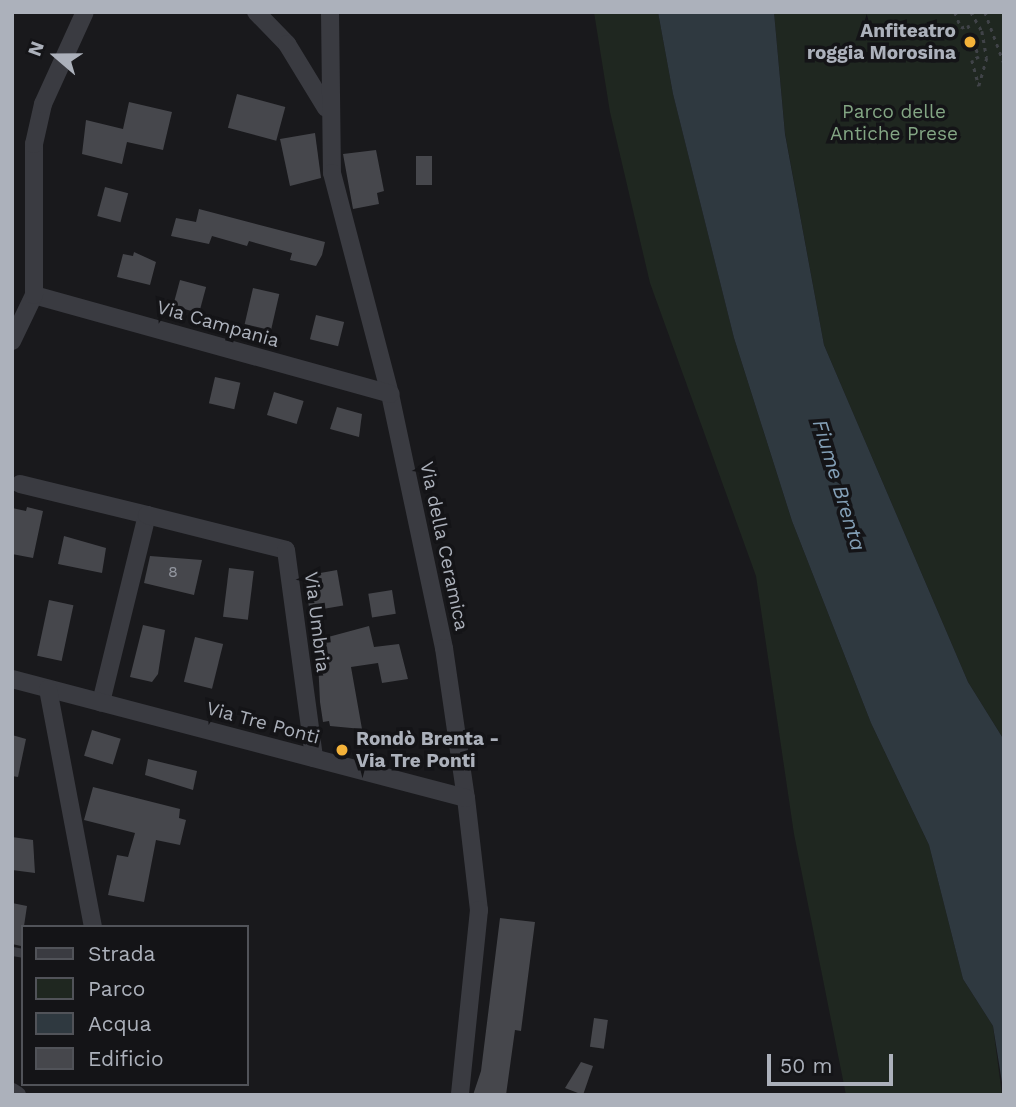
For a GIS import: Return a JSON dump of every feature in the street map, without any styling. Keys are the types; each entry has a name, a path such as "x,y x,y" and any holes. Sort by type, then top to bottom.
{"street":[{"path":"12,341 34,295 34,144 43,104 85,12"},
{"path":"257,12 286,44 328,113"},
{"name":"Via della Ceramica","path":"330,12 328,113 332,173 344,230 390,394 444,648 480,910 460,1095"},
{"name":"Via Campania","path":"34,295 390,394"},
{"name":"Via Umbria","path":"20,484 286,550 314,758"},
{"path":"101,702 148,515"},
{"name":"Via Tre Ponti","path":"12,679 466,798"},
{"path":"48,689 93,925"}],"path":[{"path":"955,12 961,28 968,25 979,57 972,60 979,86 987,58 983,36 971,12"},
{"path":"985,12 1004,63"},
{"path":"983,36 993,32"}],"green space":[{"path":"594,12 658,12 673,94 734,338 792,521 871,723 929,845 963,979 993,1026 1002,1095 846,1095 794,834 756,576 650,283 610,112"},
{"name":"Parco delle Antiche Prese","path":"774,12 1004,12 1004,740 968,682 824,345 785,133"}],"water":[{"name":"Fiume Brenta","path":"658,12 774,12 785,134 824,345 968,682 1004,740 1004,1095 993,1026 963,979 929,845 871,723 792,521 734,338 673,94"}],"building":[{"path":"237,94 285,107 276,141 228,128"},
{"path":"129,102 172,112 163,150 127,142 122,164 82,154 86,120 123,129"},
{"path":"315,133 321,178 290,186 280,139"},
{"path":"376,150 384,191 377,193 379,204 353,209 343,154"},
{"path":"416,156 432,156 432,185 416,185"},
{"path":"105,187 128,193 120,222 97,216"},
{"path":"199,209 325,242 322,255 316,266 290,260 292,253 249,241 247,246 212,236 209,244 171,236 176,218 196,222"},
{"path":"134,252 156,262 150,285 117,277 123,254 133,256"},
{"path":"180,280 206,287 199,313 173,306"},
{"path":"253,288 279,294 271,330 245,324"},
{"path":"316,315 344,322 338,346 310,339"},
{"path":"215,377 240,383 234,409 209,403"},
{"path":"274,392 304,401 297,424 267,415"},
{"path":"337,407 362,414 359,437 330,429"},
{"path":"27,507 43,511 33,558 12,554 12,508 26,511"},
{"path":"64,536 106,548 102,573 58,564"},
{"path":"150,556 202,560 194,595 144,583"},
{"path":"229,568 254,571 248,620 223,617"},
{"path":"337,570 343,605 310,611 304,576"},
{"path":"392,590 396,614 372,617 368,594"},
{"path":"49,600 73,605 62,661 37,656"},
{"path":"143,625 165,630 158,674 152,682 130,677"},
{"path":"369,626 374,647 399,644 408,679 382,683 378,663 351,667 362,729 330,726 329,721 323,722 317,640"},
{"path":"195,637 223,644 212,689 184,682"},
{"path":"92,730 121,739 113,765 84,756"},
{"path":"12,735 26,739 18,777 12,776"},
{"path":"148,759 197,771 193,790 145,775"},
{"path":"93,787 180,809 179,818 186,820 180,845 156,840 144,902 108,895 117,855 128,857 135,833 84,820"},
{"path":"12,837 33,840 35,873 12,870"},
{"path":"12,903 27,906 24,925 21,925 21,946 12,944"},
{"path":"500,918 535,922 521,1031 515,1030 506,1095 473,1095 481,1071"},
{"path":"594,1018 608,1020 604,1049 590,1047"},
{"path":"581,1062 593,1066 583,1095 565,1088"}],"place":[{"name":"Anfiteatro roggia Morosina","path":"970,42"},
{"name":"Rondò Brenta - Via Tre Ponti","path":"342,750"}]}
